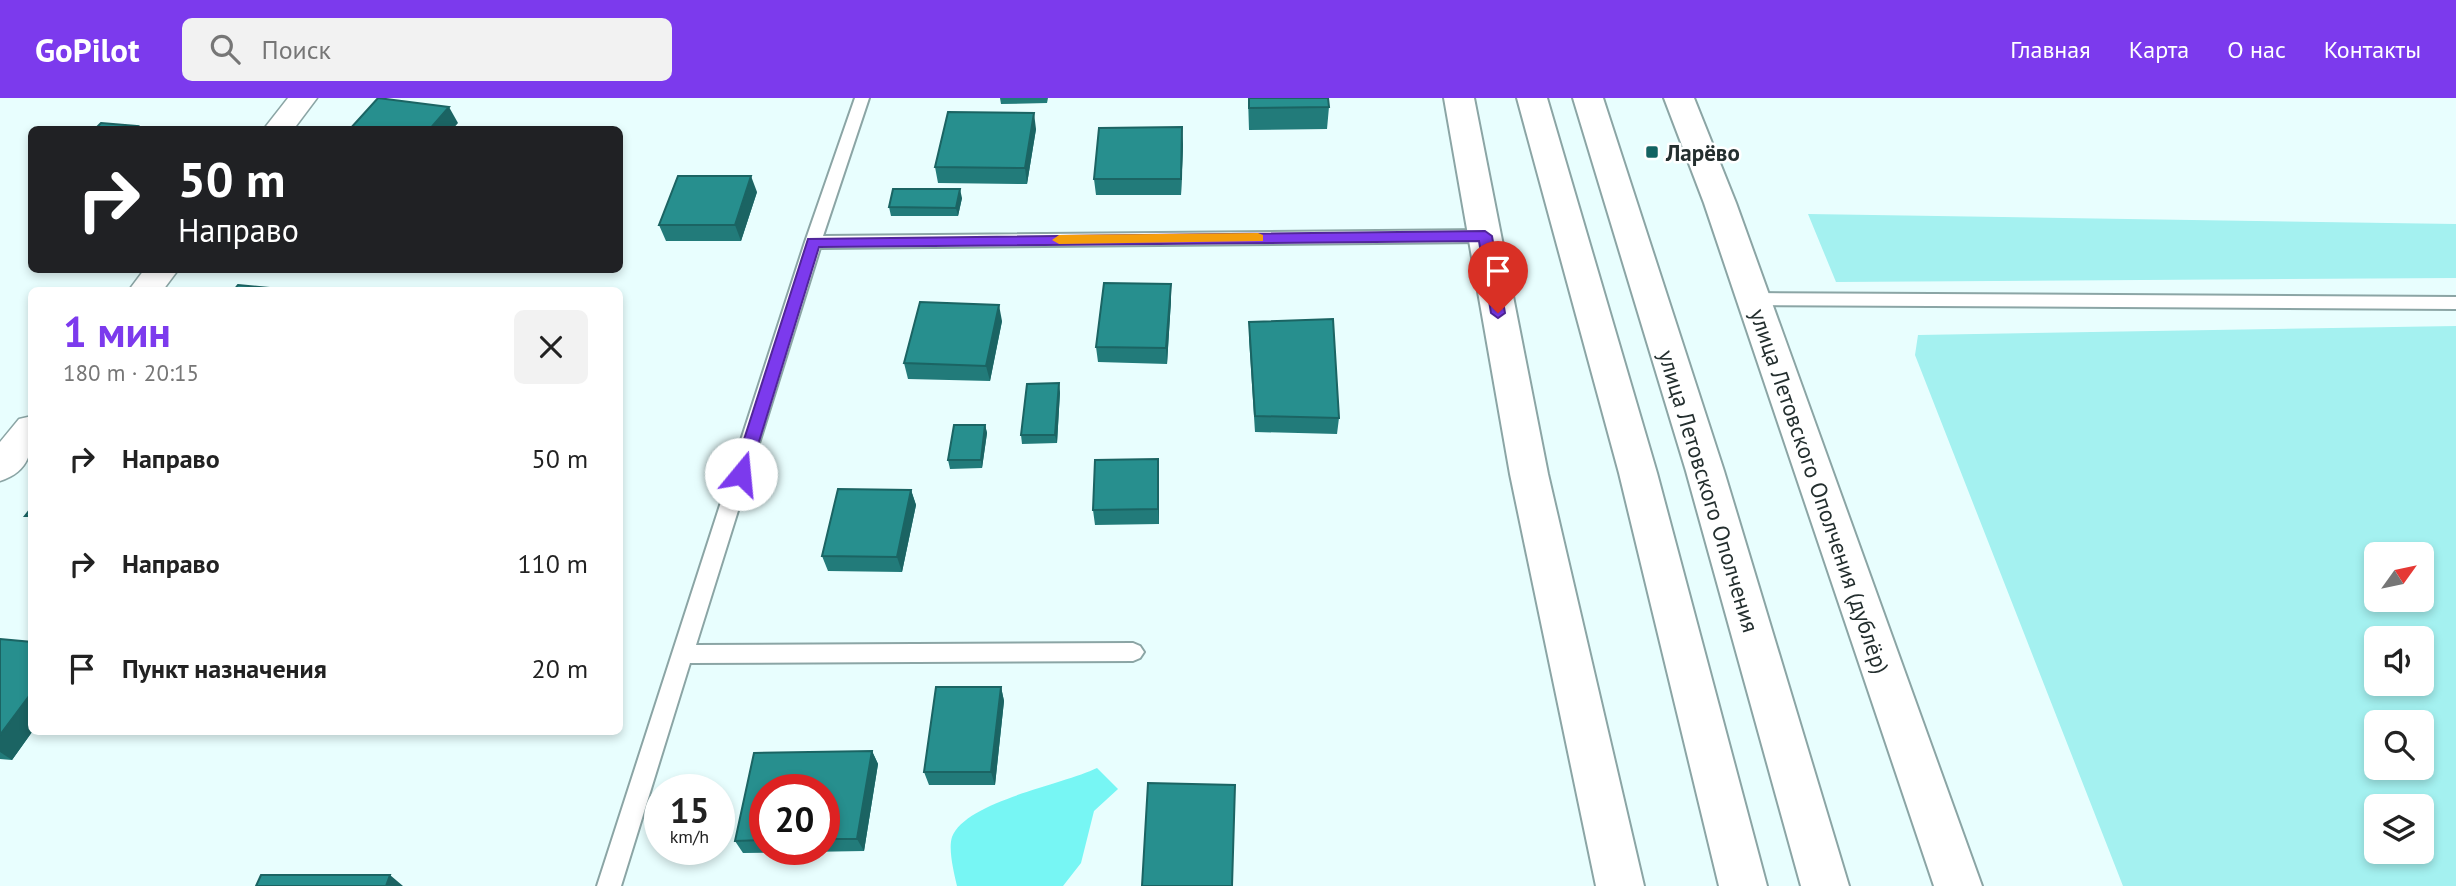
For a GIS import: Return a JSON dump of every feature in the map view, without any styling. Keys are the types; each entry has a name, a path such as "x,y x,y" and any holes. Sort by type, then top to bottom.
{"street":[{"path":"280,126 303,98"},
{"path":"1459,98 1529,474 1620,886"},
{"path":"1532,98 1638,472 1743,886"},
{"name":"улица Летовского Ополчения","path":"1588,98 1709,485 1825,886"},
{"name":"улица Летовского Ополчения (дублёр)","path":"1679,98 1754,299 1958,886"},
{"path":"148,287 159,273"},
{"path":"0,467 28,434"}],"lane":[{"path":"609,886 685,654 813,242 862,98"},
{"path":"813,242 1485,236"},
{"path":"1754,299 2456,303"},
{"path":"685,654 1133,652"}],"shaded area":[{"path":"1808,214 2456,224 2456,278 1836,282"},
{"path":"2456,326 2456,886 2123,886 1915,355 1918,335"},
{"path":"1097,768 1118,789 1094,811 1081,863 1063,886 957,886 951,842 961,824 995,804"}],"building":[{"path":"378,98 449,107 432,126 353,126"},
{"path":"1249,98 1328,98 1329,107 1249,108"},
{"path":"948,112 1034,113 1025,168 935,167"},
{"path":"101,123 138,126 98,126"},
{"path":"1182,127 1181,179 1094,179 1099,128"},
{"path":"678,176 751,176 735,225 659,225"},
{"path":"893,189 960,189 956,208 889,207"},
{"path":"1104,283 1171,284 1166,348 1096,347"},
{"path":"920,302 999,305 986,366 904,363"},
{"path":"1333,319 1339,418 1255,416 1249,322"},
{"path":"1059,383 1055,435 1021,435 1027,384"},
{"path":"954,425 985,425 981,460 948,460"},
{"path":"1158,459 1158,509 1093,510 1095,460"},
{"path":"838,489 911,490 897,557 822,556"},
{"path":"0,639 28,642 28,697 0,735"},
{"path":"936,687 1001,687 991,772 924,772"},
{"path":"872,751 857,839 840,839 840,774 749,774 754,753"},
{"path":"749,776 749,841 735,841"},
{"path":"1148,783 1235,785 1232,886 1142,886"},
{"path":"261,875 390,875 386,886 256,886"}],"slow traffic":[{"path":"1059,240 1258,238"}],"place":[{"name":"Ларёво","path":"1652,152"}],"route":[{"path":"741,474 813,242 1485,236 1498,313"}]}
